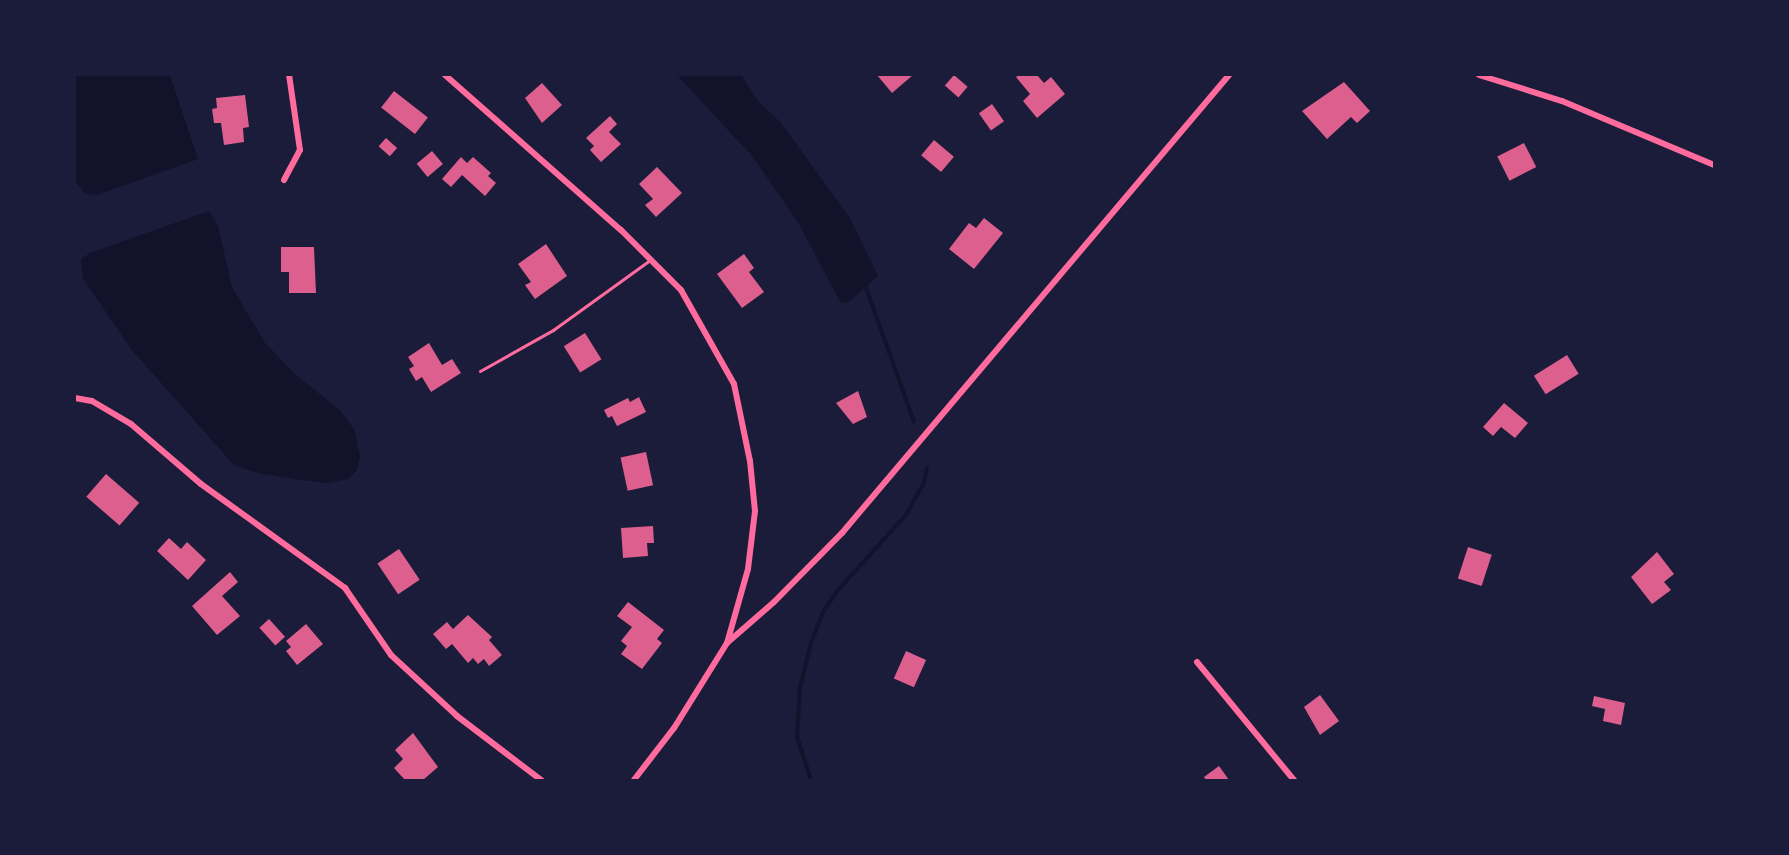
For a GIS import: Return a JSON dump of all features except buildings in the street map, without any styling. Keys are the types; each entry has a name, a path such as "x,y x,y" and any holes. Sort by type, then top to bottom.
{"street":[{"path":"284,180 300,150 289,75"},
{"path":"445,75 681,290 734,384 750,461 755,511 748,569 727,643 674,728 634,780"},
{"path":"727,643 774,602 842,533 1229,75"},
{"path":"1479,75 1562,101 1714,165"},
{"path":"75,398 92,401 131,424 201,484 345,588 392,654 457,716 541,780"},
{"path":"1197,662 1294,780"}],"lane":[{"path":"480,371 553,330 650,260"}],"shaded area":[{"path":"75,75 170,75 198,159 97,195 86,194 75,182"},
{"path":"677,75 741,75 759,102 781,123 850,218 878,276 850,301 841,303 799,224 753,157"},
{"path":"209,211 218,226 232,287 265,343 296,375 341,411 355,431 360,457 357,470 348,479 327,483 301,480 257,473 234,465 131,349 83,278 81,259 90,253"}],"waterway":[{"path":"865,285 914,422"},
{"path":"811,780 797,737 800,688 811,643 823,612 838,590 906,515 924,482 927,468"}]}
